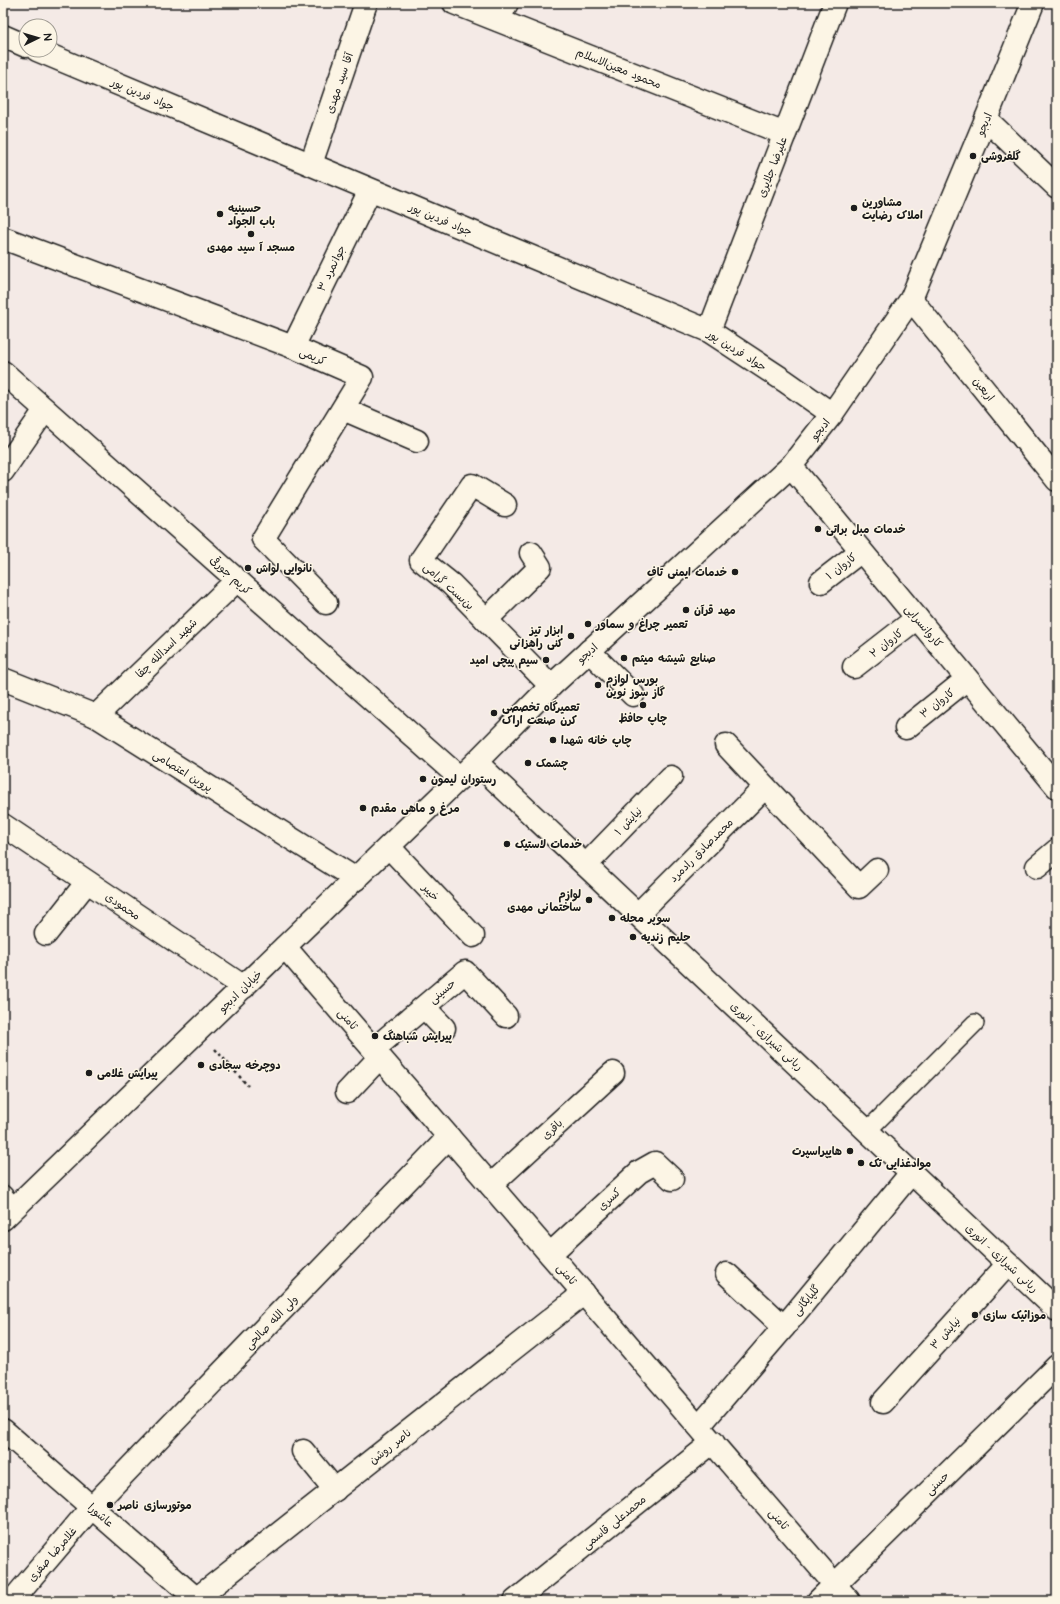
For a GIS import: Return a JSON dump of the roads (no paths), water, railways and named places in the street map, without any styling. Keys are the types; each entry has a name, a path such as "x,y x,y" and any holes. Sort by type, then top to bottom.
{"street":[{"name":"آقا سید مهدی","path":"311,164 366,3"},
{"name":"محمود معین‌الاسلام","path":"454,3 503,12 784,134"},
{"name":"ادبجو","path":"476,762 551,686 791,466 832,414 911,299 1033,3"},
{"name":"علیرضا جلایری","path":"709,331 784,134 829,5"},
{"path":"3,36 18,43"},
{"name":"جواد فردین پور","path":"56,58 709,331 786,381 832,414"},
{"path":"986,119 1057,187"},
{"name":"جوانمرد ۳","path":"293,347 370,190"},
{"name":"کریمی","path":"3,238 293,347 362,377 263,539 326,603"},
{"name":"اربعین","path":"911,299 1057,480"},
{"name":"کریم جورقی","path":"3,372 460,778"},
{"path":"343,409 417,441"},
{"path":"4,466 45,410"},
{"name":"کاروانسرایی","path":"791,466 1057,787"},
{"name":"بن‌بست گرامی","path":"505,505 472,485 421,560 451,584 551,686"},
{"name":"کاروان ۱","path":"821,582 861,551"},
{"path":"486,620 540,567 531,553"},
{"name":"شهید اسدالله چقا","path":"96,716 237,580"},
{"name":"کاروان ۲","path":"854,667 917,618"},
{"path":"589,651 633,695"},
{"name":"پروین اعتصامی","path":"3,679 96,716 356,879"},
{"name":"کاروان ۳","path":"906,728 967,679"},
{"path":"726,745 859,887 877,870"},
{"name":"خیابان ادبجو","path":"7,1207 198,1031 476,762"},
{"name":"ربانی شیرازی - انوری","path":"476,762 1057,1310"},
{"name":"نیایش ۱","path":"586,865 671,777"},
{"name":"محمدصادق رادمرد","path":"638,914 765,787"},
{"name":"محمودی","path":"3,825 244,987"},
{"name":"خیبر","path":"389,847 473,936"},
{"path":"1037,866 1057,850"},
{"path":"46,934 87,882"},
{"name":"ثامنی","path":"285,947 849,1601"},
{"name":"حسینی","path":"347,1092 377,1053 424,1007 465,972 506,1016"},
{"path":"424,1007 444,1028"},
{"name":"باقری","path":"491,1185 612,1073"},
{"name":"ولی الله صالحی","path":"92,1507 450,1137"},
{"name":"کسری","path":"550,1254 639,1172 655,1163 672,1179"},
{"name":"گلپایگانی","path":"706,1434 784,1327 911,1173"},
{"name":"نیایش ۳","path":"883,1402 1008,1264"},
{"path":"727,1274 784,1327"},
{"name":"ناصر روشن","path":"197,1600 584,1293"},
{"name":"حسنی","path":"818,1601 1057,1366"},
{"name":"عاشورا","path":"3,1430 197,1600"},
{"name":"محمدعلی قاسمی","path":"515,1601 706,1434"},
{"path":"303,1451 335,1490"},
{"name":"غلامرضا صفری","path":"12,1601 92,1507"}],"lane":[{"path":"867,1131 975,1023"}],"place":[{"name":"گلفروشی","path":"973,156"},
{"name":"مشاورین املاک رضایت","path":"854,208"},
{"name":"حسینیه باب الجواد","path":"220,214"},
{"name":"مسجد آ سید مهدی","path":"251,234"},
{"name":"خدمات مبل براتی","path":"818,529"},
{"name":"نانوایی لواش","path":"248,568"},
{"name":"خدمات ایمنی تاف","path":"735,572"},
{"name":"مهد قرآن","path":"686,610"},
{"name":"تعمیر چراغ و سماور","path":"588,624"},
{"name":"ابزار تیز کنی راهزانی","path":"571,636"},
{"name":"صنایع شیشه میثم","path":"624,658"},
{"name":"سیم پیچی امید","path":"546,660"},
{"name":"بورس لوازم گاز سوز نوین","path":"598,685"},
{"name":"چاپ حافظ","path":"643,705"},
{"name":"تعمیرگاه تخصصی کرن صنعت اراک","path":"494,713"},
{"name":"چاپ خانه شهدا","path":"553,740"},
{"name":"چشمک","path":"528,763"},
{"name":"رستوران لیمون","path":"423,779"},
{"name":"مرغ و ماهی مقدم","path":"363,808"},
{"name":"خدمات لاستیک","path":"507,844"},
{"name":"لوازم ساختمانی مهدی","path":"589,900"},
{"name":"سوپر محله","path":"612,918"},
{"name":"حلیم زندیه","path":"633,937"},
{"name":"پیرایش شباهنگ","path":"375,1036"},
{"name":"دوچرخه سجادی","path":"201,1065"},
{"name":"پیرایش غلامی","path":"89,1073"},
{"name":"هایپراسپرت","path":"850,1151"},
{"name":"موادغذایی تک","path":"861,1163"},
{"name":"موزائیک سازی","path":"975,1315"},
{"name":"موتورسازی ناصر","path":"110,1505"}]}
